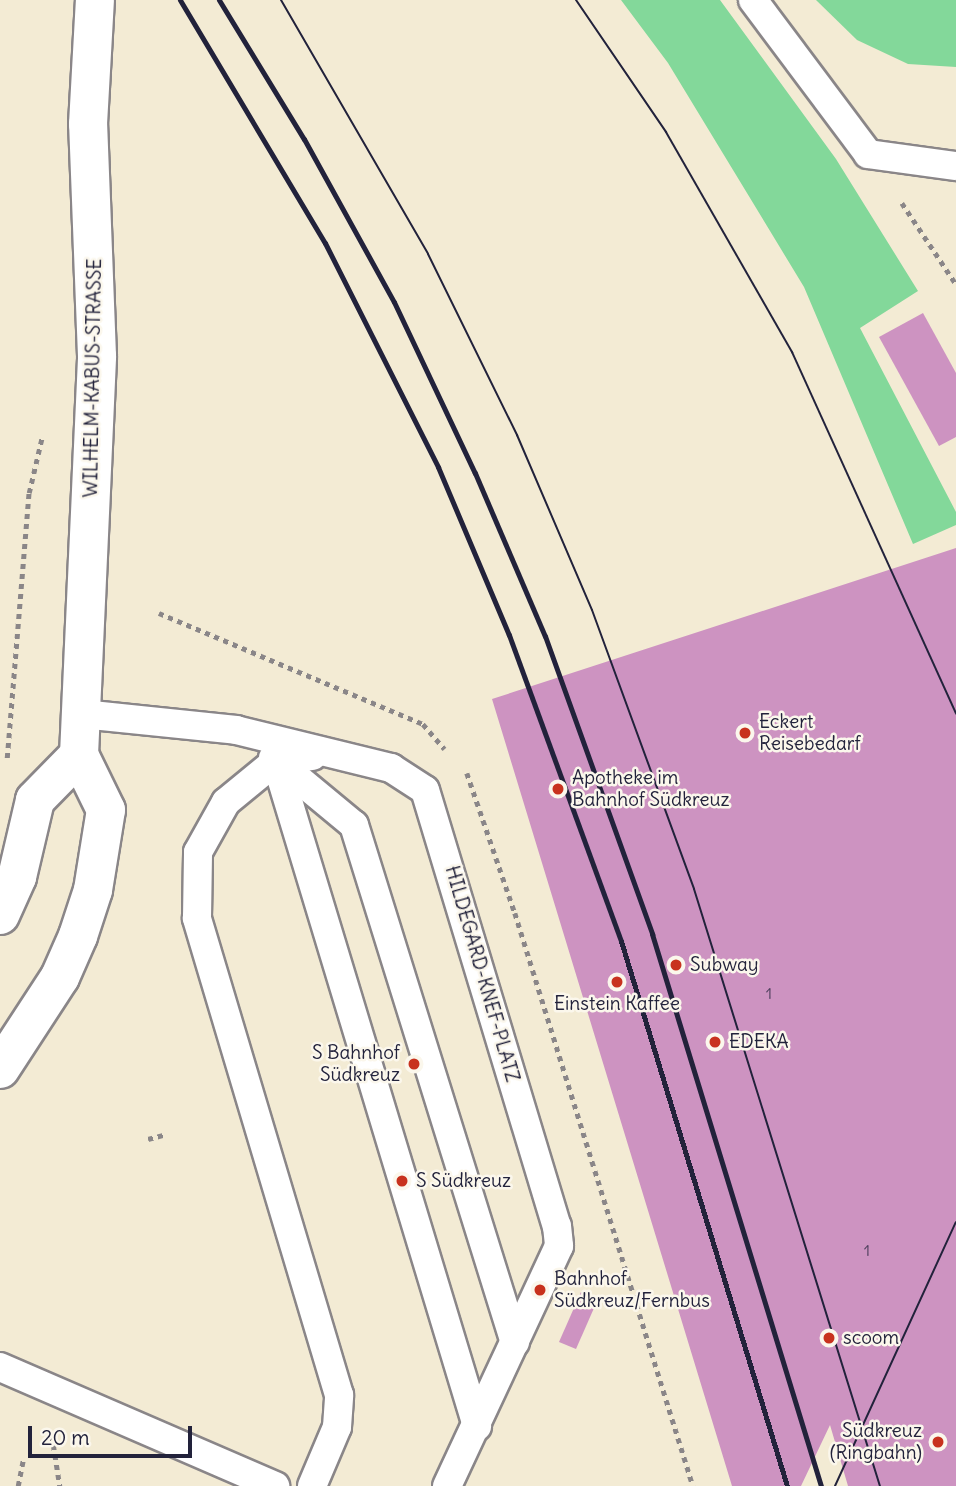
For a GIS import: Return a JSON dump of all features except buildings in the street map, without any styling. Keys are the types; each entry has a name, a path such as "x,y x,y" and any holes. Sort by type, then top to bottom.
{"street":[{"name":"WILHELM-KABUS-STRASSE","path":"79,755 97,356 88,124 95,0"},
{"path":"0,915 17,877 35,800 79,755 106,810 93,890 60,977 0,1069"}],"lane":[{"path":"753,0 868,154 956,166"},
{"name":"HILDEGARD-KNEF-PLATZ","path":"82,714 236,730 391,768 415,780 425,790 447,855 557,1226 559,1246 447,1486"},
{"path":"236,730 354,825 515,1343"},
{"path":"312,1486 337,1427 338,1395 197,918 198,852 226,802 276,761 327,754"},
{"path":"276,761 477,1426"},
{"path":"0,1367 275,1486"}],"path":[{"path":"868,154 956,284"},
{"path":"7,761 29,493 42,426"},
{"path":"159,613 423,724 447,751"},
{"path":"463,769 471,778 515,913 693,1486"},
{"path":"148,1139 163,1135"},
{"path":"18,1486 23,1460"}],"green space":[{"path":"621,0 720,0 836,159 918,291 860,328 956,512 956,525 913,544 804,287 668,63"},
{"path":"816,0 956,0 956,67 908,64 857,40"}],"tram line":[{"path":"281,0 428,254 517,435 592,610 694,889 880,1486"},
{"path":"576,0 666,132 792,352 956,713"},
{"path":"835,1486 956,1222"}],"railway":[{"path":"180,0 325,243 438,467 509,635 621,941 787,1486"},
{"path":"219,0 304,139 394,302 475,473 545,636 652,934 821,1486"}],"place":[{"name":"Eckert Reisebedarf","path":"745,733"},
{"name":"Apotheke im Bahnhof Südkreuz","path":"558,789"},
{"name":"Subway","path":"676,965"},
{"name":"Einstein Kaffee","path":"617,982"},
{"name":"EDEKA","path":"715,1042"},
{"name":"S Bahnhof Südkreuz","path":"414,1064"},
{"name":"S Südkreuz","path":"402,1181"},
{"name":"Bahnhof Südkreuz/Fernbus","path":"540,1290"},
{"name":"scoom","path":"829,1338"},
{"name":"Südkreuz (Ringbahn)","path":"938,1442"}]}
